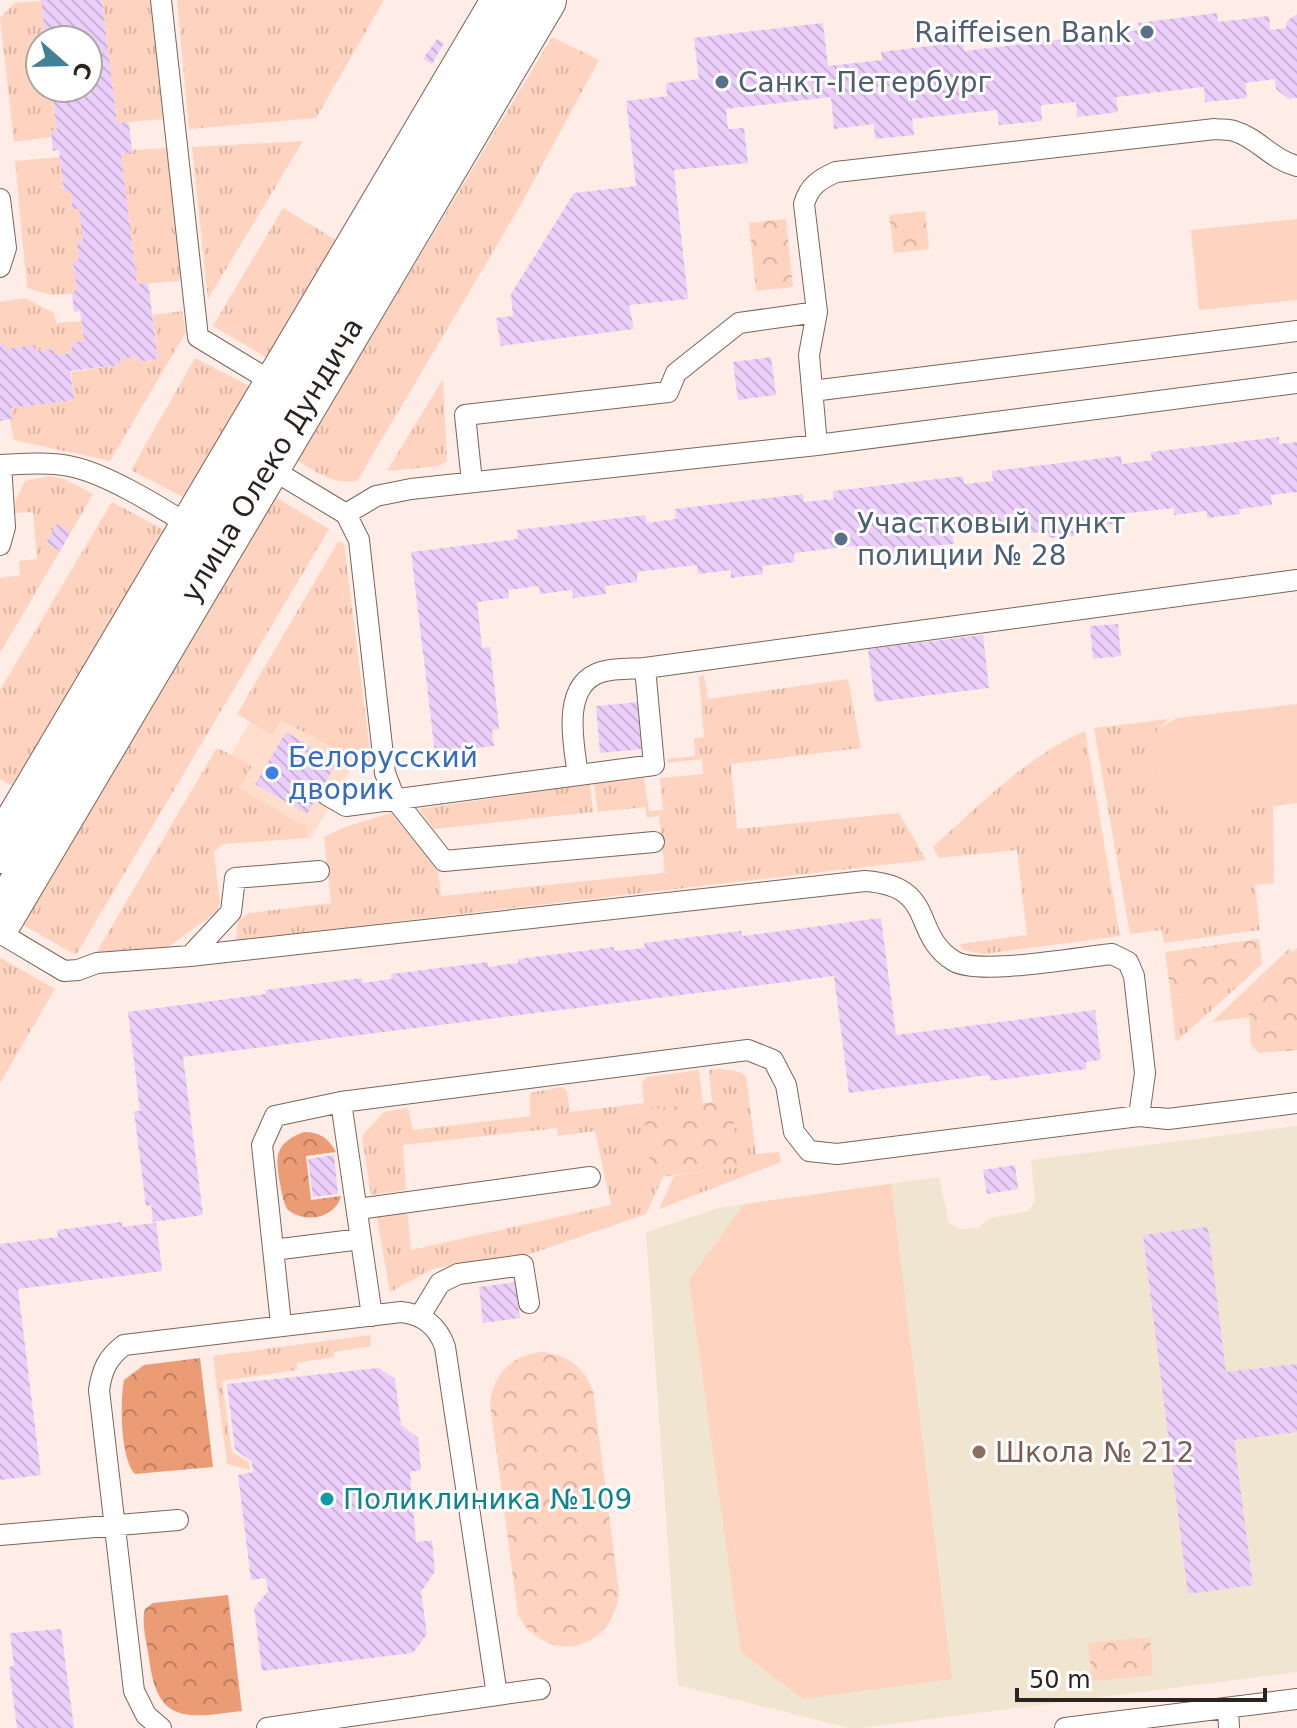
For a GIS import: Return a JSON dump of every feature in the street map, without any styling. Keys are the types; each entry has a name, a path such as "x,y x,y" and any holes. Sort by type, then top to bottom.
{"street":[{"name":"улица Олеко Дундича","path":"292,393 504,0"},
{"name":"улица Олеко Дундича","path":"0,851 29,816 207,536 292,393 544,0"},
{"name":"улица Олеко Дундича","path":"0,920 29,816"}],"lane":[{"path":"161,0 198,337 292,393"},
{"path":"817,445 809,355 817,312 804,204 807,193 815,183 836,172 1215,129 1234,131 1248,137 1270,155 1297,166"},
{"path":"0,199 6,248 0,267"},
{"path":"472,482 465,415 668,392 676,373 739,323 817,312"},
{"path":"812,391 1297,331"},
{"path":"346,514 376,496 411,489 817,445 1297,383"},
{"path":"253,458 346,514 359,540 385,773 395,799 444,861 654,842"},
{"path":"0,545 5,527 1,465 43,463 72,467 99,476 207,536"},
{"path":"578,775 570,720 583,685 598,673 1297,580"},
{"path":"327,795 346,806 654,765 645,668"},
{"path":"190,956 231,912 235,878 319,871"},
{"path":"0,933 64,971 97,963 190,956 865,881 888,882 906,891 937,944 955,962 979,968 1112,954 1128,962 1134,976 1145,1073 1139,1116"},
{"path":"281,1324 262,1145 275,1116 341,1102 748,1050 773,1060 786,1085 794,1132 809,1151 837,1154 1139,1116 1168,1119 1297,1103"},
{"path":"341,1102 372,1316"},
{"path":"358,1209 590,1177"},
{"path":"273,1250 361,1239"},
{"path":"420,1316 440,1283 458,1274 523,1265 529,1303"},
{"path":"161,1728 146,1715 134,1691 99,1390 101,1372 110,1356 124,1345 401,1312 420,1316 438,1331 445,1347 497,1695"},
{"path":"0,1535 178,1520"},
{"path":"267,1728 334,1723 540,1689"},
{"path":"1065,1728 1228,1718 1297,1699"}],"shaded area":[{"path":"268,690 364,746 310,840 214,785"},
{"name":"Школа № 212","path":"1297,1126 1297,1672 860,1728 849,1728 678,1685 646,1232 718,1208 939,1177 949,1223 961,1229 978,1228 991,1218 1029,1211 1035,1200 1031,1160"}],"green space":[{"path":"102,0 150,0 163,119 117,123"},
{"path":"177,0 384,0 316,118 189,129"},
{"path":"41,1 44,24 24,24 24,104 53,104 57,130 51,131 51,137 14,142 0,18 15,3"},
{"path":"552,37 599,60 519,208 357,481 333,480 318,473 297,460"},
{"path":"303,141 208,299 192,147"},
{"path":"167,148 183,273 179,281 137,284 121,154 132,150"},
{"path":"60,157 64,192 71,192 72,209 79,209 83,241 77,291 52,295 27,288 15,161"},
{"path":"283,208 339,242 269,359 213,326"},
{"path":"925,211 929,249 894,253 889,215"},
{"path":"786,219 793,287 756,291 749,223"},
{"path":"1297,219 1297,300 1199,310 1191,230"},
{"path":"25,298 54,313 56,323 81,321 84,341 71,342 72,353 55,355 54,349 36,351 36,346 6,349 5,343 0,344 0,302"},
{"path":"182,311 186,332 110,461 14,440 11,408 74,400 71,372 120,365 120,359 138,356 140,362 158,359 153,315"},
{"path":"195,358 251,387 187,499 131,470"},
{"path":"443,379 447,461 439,466 387,471"},
{"path":"51,476 93,494 71,532 57,524 46,543 60,551 0,653 0,578 20,575 19,561 37,559 33,512 15,513 15,502 25,481"},
{"path":"275,497 329,529 76,955 23,925"},
{"path":"112,502 166,531 16,788 0,779 0,690"},
{"path":"338,542 344,543 372,768 281,720 272,735 237,714"},
{"path":"704,675 708,699 848,679 861,748 731,764 737,829 899,813 926,860 236,940 238,921 249,913 331,903 324,837 391,813 438,869 441,896 665,873 659,816 647,818 645,807 598,812 594,784 644,778 649,811 663,810 660,778 703,774 702,759 668,763 667,759 695,756 694,738 704,737 699,677"},
{"path":"1297,704 1297,803 1189,817 1173,814 1164,807 1154,752 1154,739 1159,728 1177,718"},
{"path":"1169,719 1159,728 1154,739 1161,802 1189,817 1273,806 1274,883 1255,885 1260,930 1164,943 1162,930 1130,934 1094,728"},
{"path":"1085,731 1120,936 983,954 963,950 960,944 1027,935 1017,850 939,858 933,847 1024,768"},
{"path":"216,749 252,766 239,788 305,827 307,838 223,844 214,852 220,903 217,912 168,947 96,953"},
{"path":"590,784 593,812 434,829 419,809"},
{"path":"1259,939 1262,964 1237,987 1171,996 1165,952"},
{"path":"1297,948 1297,1050 1259,1053 1251,1045 1248,994"},
{"path":"1289,949 1293,952 1248,994 1250,1017 1212,1022"},
{"path":"0,959 55,989 0,1083"},
{"path":"1237,987 1176,1042 1171,996"},
{"path":"722,1069 746,1076 756,1154 779,1152 781,1162 659,1209 674,1176 739,1167 730,1100 712,1102 709,1070"},
{"path":"699,1070 703,1103 643,1111 652,1178 663,1177 646,1214 530,1254 435,1268 390,1292 376,1212 407,1208 411,1250 611,1205 595,1131 558,1136 557,1128 403,1145 406,1190 371,1195 362,1136 384,1112 408,1108 413,1130 530,1116 530,1093 562,1087 567,1091 570,1112 644,1103 642,1083 647,1077"},
{"path":"731,1100 739,1167 652,1178 643,1110"},
{"path":"304,1132 323,1137 336,1152 306,1156 311,1200 341,1196 332,1210 310,1218 287,1209 278,1166 282,1146"},
{"path":"891,1184 952,1679 803,1699 741,1652 689,1280 744,1204"},
{"path":"370,1335 371,1346 334,1352 334,1357 297,1363 297,1370 222,1381 232,1452 249,1462 250,1470 227,1464 213,1356"},
{"path":"541,1352 573,1363 585,1375 593,1391 619,1592 614,1612 605,1628 578,1645 561,1646 545,1642 530,1631 518,1615 490,1404 495,1384 505,1368 530,1354"},
{"path":"200,1358 213,1467 135,1474 126,1456 124,1443 124,1380 144,1365"},
{"path":"228,1595 242,1711 205,1715 178,1712 167,1706 159,1696 153,1680 144,1627 145,1609 153,1603"},
{"path":"1150,1637 1153,1675 1092,1681 1088,1643"}],"building":[{"path":"41,0 102,0 117,123 128,122 130,131 132,152 121,154 137,284 148,282 158,359 139,362 138,356 120,359 120,365 70,371 74,400 11,408 13,419 0,421 0,344 5,343 6,349 36,345 36,351 55,349 55,355 72,353 71,342 84,341 80,311 74,312 72,291 77,291 73,261 79,260 77,242 83,241 79,209 72,209 71,192 64,192 59,150 53,151 51,131 57,130 54,104 104,104 104,24 44,24"},
{"path":"1217,13 1218,22 1269,16 1270,30 1286,28 1287,21 1297,14 1297,98 1289,99 1276,89 1275,79 1245,83 1247,98 1205,102 1204,87 1116,97 1118,112 1096,115 1077,117 1076,102 1041,105 1042,121 999,125 997,110 912,119 914,135 875,139 874,124 834,129 831,97 726,109 728,129 744,128 748,163 674,170 688,299 629,305 634,329 501,346 496,318 513,316 511,294 574,193 636,186 626,101 667,96 666,83 699,79 694,38 823,23 828,66 882,60 881,52 963,42 964,51 1139,30 1138,23"},
{"path":"437,39 444,43 432,64 423,59"},
{"path":"771,357 776,395 738,400 733,362"},
{"path":"1279,437 1279,444 1297,442 1297,492 1271,495 1272,505 1239,509 1240,514 1207,518 1207,511 1174,515 1174,508 1111,515 1113,524 1080,528 1081,535 1049,538 1048,531 1016,535 1015,527 953,534 954,544 921,547 922,554 890,558 889,551 857,555 855,546 794,553 795,562 762,566 763,574 731,578 731,570 698,574 697,565 637,572 637,582 605,586 606,594 573,598 572,590 540,594 539,586 508,590 509,598 477,602 482,648 490,647 499,729 492,730 494,746 435,753 411,552 518,539 517,530 645,515 647,523 676,519 675,509 803,494 804,502 834,499 833,491 963,476 964,484 993,481 992,471 1121,456 1122,464 1152,460 1151,452"},
{"path":"57,524 71,532 60,551 46,543"},
{"path":"1118,624 1121,656 1093,659 1090,626"},
{"path":"983,635 989,688 875,702 868,649"},
{"path":"639,702 643,749 600,753 596,706"},
{"path":"286,732 337,762 307,814 255,784"},
{"path":"881,918 896,1035 1095,1010 1101,1060 1086,1062 1086,1069 990,1081 989,1075 849,1093 834,976 183,1057 203,1215 153,1222 151,1205 146,1206 134,1111 140,1111 128,1012 266,994 265,990 362,978 362,983 392,979 391,974 488,962 488,967 518,963 518,959 614,947 614,951 645,948 644,943 741,931 742,936"},
{"path":"334,1155 338,1194 313,1197 308,1159"},
{"path":"1015,1165 1018,1189 987,1194 983,1170"},
{"path":"122,1222 122,1227 156,1223 162,1271 18,1289 41,1475 0,1480 0,1244 58,1237 57,1230"},
{"path":"1208,1227 1226,1372 1297,1364 1297,1432 1234,1440 1253,1585 1188,1594 1143,1235"},
{"path":"515,1282 520,1318 483,1323 479,1287"},
{"name":"Поликлиника №109","path":"379,1368 395,1379 401,1425 418,1438 421,1470 410,1472 416,1542 432,1540 435,1571 421,1592 427,1634 413,1653 262,1671 254,1608 268,1591 266,1578 251,1580 238,1475 253,1472 252,1462 235,1449 227,1384"},
{"path":"61,1629 74,1728 17,1728 9,1667 14,1666 10,1633"}],"place":[{"name":"Raiffeisen Bank","path":"1147,32"},
{"name":"Санкт-Петербург","path":"722,82"},
{"name":"Участковый пункт полиции № 28","path":"841,539"},
{"name":"Белорусский дворик","path":"272,773"},
{"name":"Школа № 212","path":"979,1452"},
{"name":"Поликлиника №109","path":"327,1499"}]}
